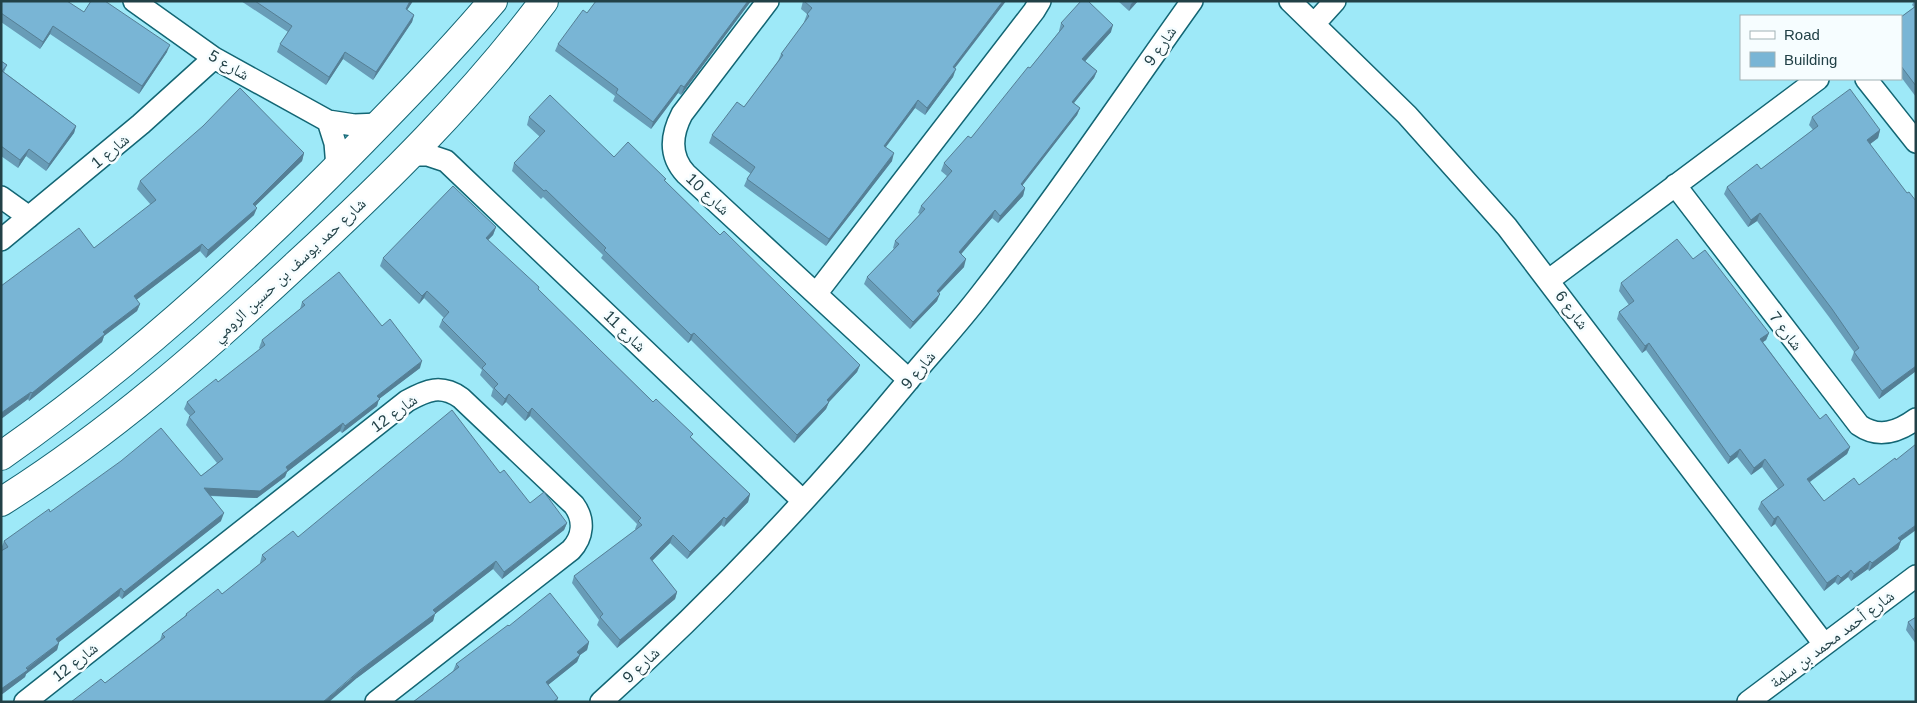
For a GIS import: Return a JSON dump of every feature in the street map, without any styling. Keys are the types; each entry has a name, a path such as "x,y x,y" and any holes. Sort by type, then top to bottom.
{"street":[{"name":"شارع 5","path":"134,1 214,58 328,121 354,125 380,124"},
{"path":"1,456 51,420 98,382 250,253 380,124 452,49 493,1"},
{"name":"شارع حمد يوسف بن حسين الرومي","path":"1,502 60,463 121,417 259,300 326,238 440,124 521,32 544,1"},
{"name":"شارع 10","path":"768,1 682,114 674,132 673,147 678,162 686,174 909,380"},
{"path":"816,294 1040,1"},
{"name":"شارع 9","path":"601,702 702,607 850,450 981,294 1192,1"},
{"name":"شارع 6","path":"1290,1 1407,115 1445,155 1507,227 1824,644"},
{"path":"1314,23 1335,1"},
{"name":"شارع 1","path":"1,240 135,130 214,58"},
{"path":"1549,280 1817,80"},
{"path":"1867,80 1916,142"},
{"path":"328,121 335,144 337,167"},
{"path":"409,155 428,155 446,160 440,124"},
{"name":"شارع 11","path":"446,160 803,501"},
{"name":"شارع 7","path":"1675,185 1859,426 1870,432 1888,433 1898,430 1916,419"},
{"path":"1,197 29,217"},
{"path":"143,345 137,357 139,370 144,376 153,380 167,378"},
{"path":"98,382 112,382 124,390 127,404 126,411 121,417"},
{"name":"شارع 12","path":"25,702 407,401 428,391 448,391 461,398 574,505 581,518 581,535 571,550 376,702"},
{"name":"شارع أحمد محمد بن سلمة","path":"1748,702 1916,576"}],"building":[{"path":"1,1 67,1 84,12 91,1 105,1 170,45 142,86 53,26 43,42 1,13"},
{"path":"255,1 410,1 406,9 414,15 376,72 345,52 329,77 280,44 292,26"},
{"path":"596,1 748,1 684,87 681,85 653,122 616,93 618,89 558,44 583,10 587,13"},
{"path":"804,1 1003,1 953,67 956,69 927,108 918,100 884,146 894,153 829,239 747,179 755,167 712,135 737,102 744,107 783,55 781,54 809,16 807,14 812,8"},
{"path":"1081,1 1088,1 1113,25 1082,59 1097,71 1072,102 1080,108 1021,184 1025,188 1000,216 995,210 959,252 966,259 937,291 940,294 913,322 867,277 899,244 895,241 925,209 921,206 952,171 944,163 968,136 971,138 1028,67 1030,68 1064,26 1061,23"},
{"path":"1916,6 1916,86 1902,67 1902,16"},
{"path":"1,61 7,65 2,71 76,126 49,164 29,149 20,160 1,146"},
{"path":"240,88 304,153 253,204 257,208 208,250 202,244 134,296 140,304 103,332 105,334 32,393 1,413 1,286 79,228 94,248 156,200 140,181 203,126"},
{"path":"1850,89 1880,130 1867,140 1907,193 1909,192 1916,201 1916,366 1882,391 1854,352 1859,348 1760,213 1751,220 1727,187 1757,164 1761,169 1818,126 1812,117"},
{"path":"550,95 614,157 628,142 720,235 724,231 860,365 827,400 829,402 797,435 694,333 691,335 546,190 544,191 514,163 545,131 529,117"},
{"path":"453,186 496,227 486,238 539,287 538,289 653,402 656,399 693,434 690,437 750,494 726,519 724,517 690,552 673,535 650,558 677,592 620,640 600,617 603,614 574,576 642,525 638,521 641,518 532,408 528,413 509,394 505,399 494,388 498,384 482,368 486,364 442,320 449,312 427,291 422,296 383,258"},
{"path":"1677,239 1693,259 1705,250 1769,333 1760,339 1820,419 1826,414 1850,447 1807,479 1824,501 1854,478 1859,485 1916,444 1916,525 1898,538 1901,541 1854,574 1851,570 1841,578 1838,575 1827,583 1778,516 1774,519 1761,502 1784,485 1765,459 1754,468 1740,449 1730,457 1649,343 1645,346 1619,312 1634,301 1621,283"},
{"path":"339,272 382,326 390,319 422,361 377,396 380,399 345,426 343,423 286,467 288,470 260,491 204,488 224,513 124,592 121,588 56,639 59,643 26,668 28,670 1,689 1,551 8,547 4,541 49,509 50,512 121,461 161,428 201,476 223,459 189,417 195,412 187,402 216,379 218,382 265,345 262,340 305,305 302,302"},
{"path":"452,410 500,473 504,470 530,503 544,492 567,523 504,572 496,561 433,610 436,613 360,670 323,702 71,702 101,679 105,683 165,637 162,634 218,589 222,594 266,559 262,555 293,531 298,537"},
{"path":"550,593 589,642 577,652 580,655 546,682 558,698 553,702 413,702 459,667 456,664 509,626"},
{"path":"1916,617 1916,633 1908,622"}]}
